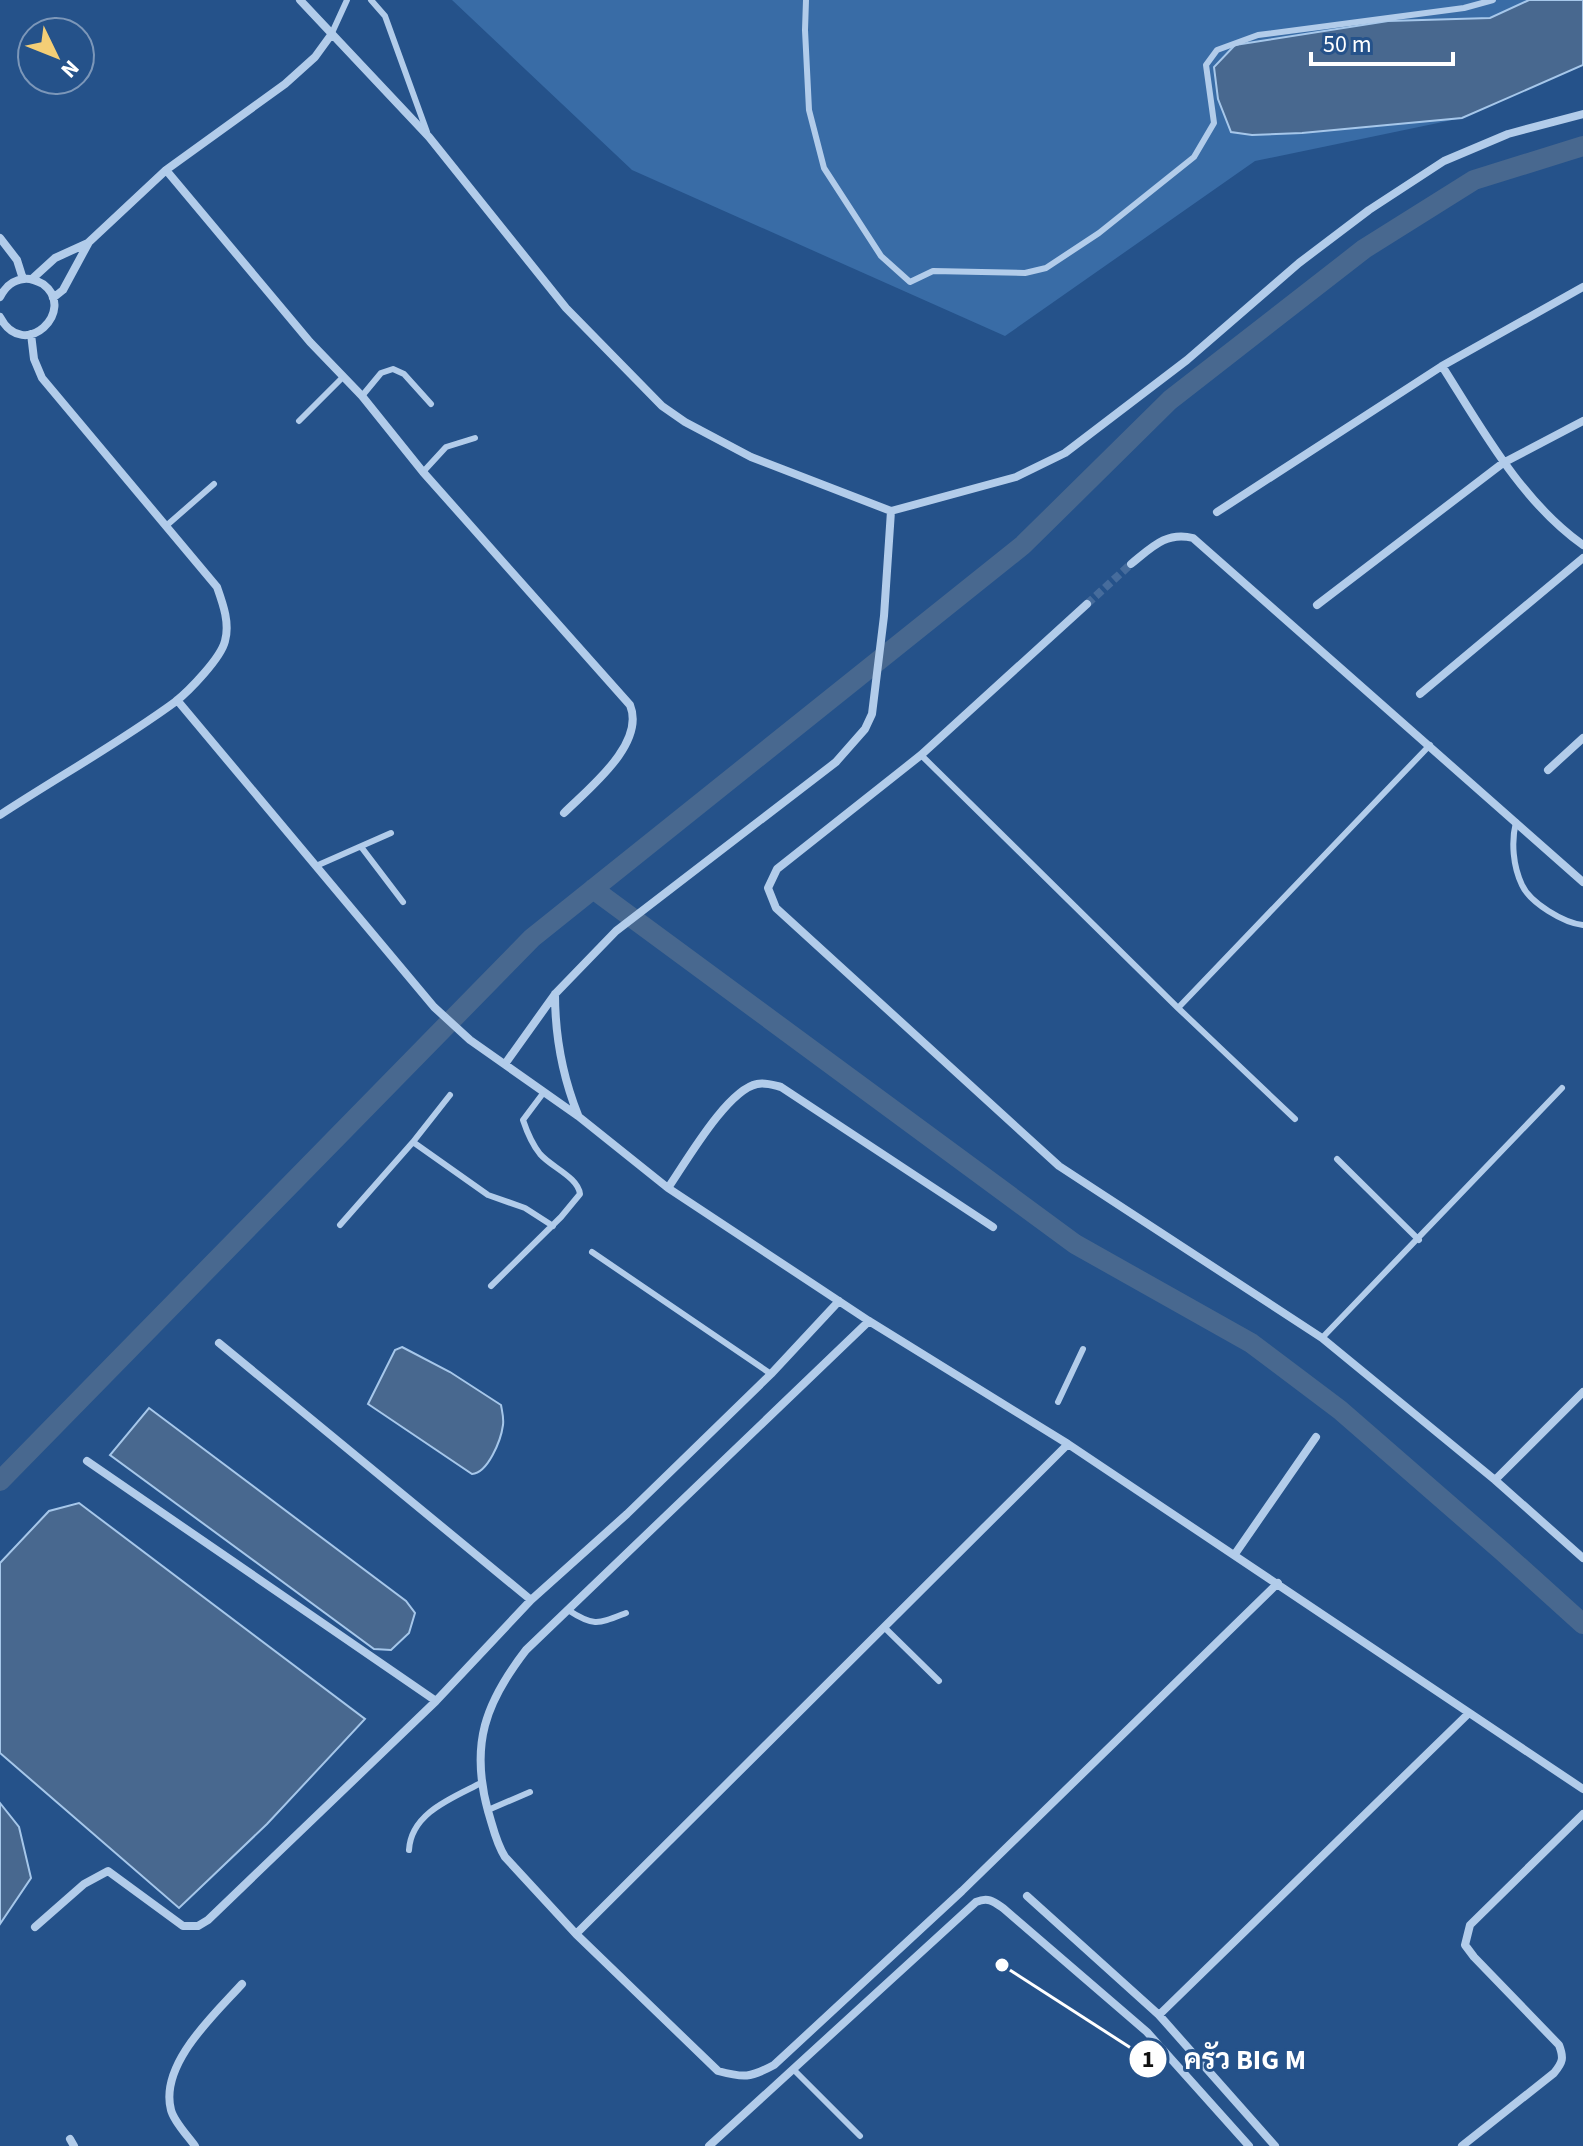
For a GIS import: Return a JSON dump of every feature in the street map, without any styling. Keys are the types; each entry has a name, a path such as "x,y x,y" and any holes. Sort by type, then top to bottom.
{"street":[{"path":"300,0 429,137 566,308 662,406 685,422 751,457 891,511 1016,477 1065,453 1187,360 1299,263 1369,210 1444,161 1508,134 1583,114"},
{"path":"0,297 7,286 28,279 55,258 89,242 166,170 285,84 315,57 331,35"},
{"path":"166,170 362,396 423,472 630,705 634,713 628,742 618,758 564,813"},
{"path":"0,238 28,279 48,289 54,307 48,325 31,334 13,332 0,317"},
{"path":"53,298 63,290 89,242"},
{"path":"1217,512 1442,366 1583,287"},
{"path":"0,815 177,700 215,660 225,642 225,609 217,587 42,378 34,359 31,334"},
{"path":"1442,366 1503,463 1562,530 1583,545"},
{"path":"1317,605 1503,463 1583,421"},
{"path":"505,1064 555,994 616,931 836,762 865,729 872,714 884,616 891,511"},
{"path":"1131,564 1167,537 1181,535 1193,538 1583,882"},
{"path":"1420,694 1583,558"},
{"path":"1087,604 921,755 777,869 768,888 776,908 1059,1166 1322,1338 1495,1480 1583,1558"},
{"path":"177,700 434,1007 470,1040 578,1116 668,1188 869,1321 1043,1425 1583,1789"},
{"path":"1548,770 1583,738"},
{"path":"555,994 555,1031 559,1055 566,1086 578,1116"},
{"path":"668,1188 713,1121 742,1089 761,1083 781,1087 993,1227"},
{"path":"35,1927 84,1884 108,1871 183,1926 198,1926 436,1701 531,1600 627,1514 771,1374 839,1301"},
{"path":"869,1321 526,1650 504,1679 482,1735 479,1758 481,1783 497,1844 505,1857 576,1934 718,2071 741,2077 756,2075 774,2065 962,1891 1278,1583"},
{"path":"219,1343 531,1600"},
{"path":"1495,1480 1583,1392"},
{"path":"1235,1554 1316,1437"},
{"path":"576,1934 1068,1444"},
{"path":"87,1461 436,1701"},
{"path":"1159,2015 1469,1713"},
{"path":"1462,2146 1554,2073 1562,2063 1563,2055 1559,2045 1465,1945 1470,1925 1583,1814"},
{"path":"1027,1896 1159,2015 1275,2146"},
{"path":"709,2146 976,1902 991,1899 1147,2032 1249,2146"},
{"path":"195,2146 171,2113 172,2080 183,2053 242,1984"}],"lane":[{"path":"331,35 347,0"},
{"path":"371,0 385,16 429,137"},
{"path":"806,0 809,110 824,168 881,256 910,282 933,271 1025,273 1046,268 1099,233 1194,157 1214,123 1206,65 1217,50 1258,35 1464,8 1493,0"},
{"path":"362,396 381,373 393,369 404,374 431,404"},
{"path":"299,421 343,377"},
{"path":"423,472 446,447 475,438"},
{"path":"166,526 214,484"},
{"path":"1178,1008 1430,745"},
{"path":"921,755 1295,1119"},
{"path":"1516,822 1512,838 1522,887 1551,913 1569,924 1583,925"},
{"path":"316,866 391,833"},
{"path":"362,848 403,902"},
{"path":"1322,1338 1562,1088"},
{"path":"491,1286 553,1226 580,1194 576,1184 541,1154 525,1128 523,1120 544,1092"},
{"path":"340,1225 450,1095"},
{"path":"413,1142 488,1195 525,1208 553,1226"},
{"path":"1337,1159 1419,1240"},
{"path":"592,1252 771,1374"},
{"path":"1058,1402 1083,1349"},
{"path":"568,1610 584,1621 598,1625 626,1613"},
{"path":"885,1628 939,1681"},
{"path":"409,1850 415,1826 446,1801 481,1783"},
{"path":"488,1810 530,1792"},
{"path":"793,2069 860,2136"}],"shaded area":[{"path":"452,0 1583,0 1583,65 1462,118 1255,161 1005,336 632,170"},
{"path":"1529,0 1583,0 1583,65 1462,118 1252,135 1231,132 1218,99 1214,67 1235,45 1388,21 1490,18"},
{"path":"402,1347 450,1372 501,1405 503,1422 500,1439 493,1455 478,1472 472,1474 368,1404 395,1350"},
{"path":"149,1408 406,1601 415,1613 409,1633 391,1650 374,1649 110,1455"},
{"path":"79,1503 365,1719 267,1824 179,1908 0,1753 0,1563 49,1511"},
{"path":"0,1803 19,1827 31,1878 0,1924"}],"waterway":[{"path":"0,1481 532,938 1023,545 1170,400 1364,249 1474,180 1583,146"},
{"path":"593,889 1075,1244 1251,1343 1340,1410 1583,1624"}],"tunnel":[{"path":"1087,604 1131,564"}],"place":[{"name":"ครัว BIG M","path":"1002,1965"}]}
